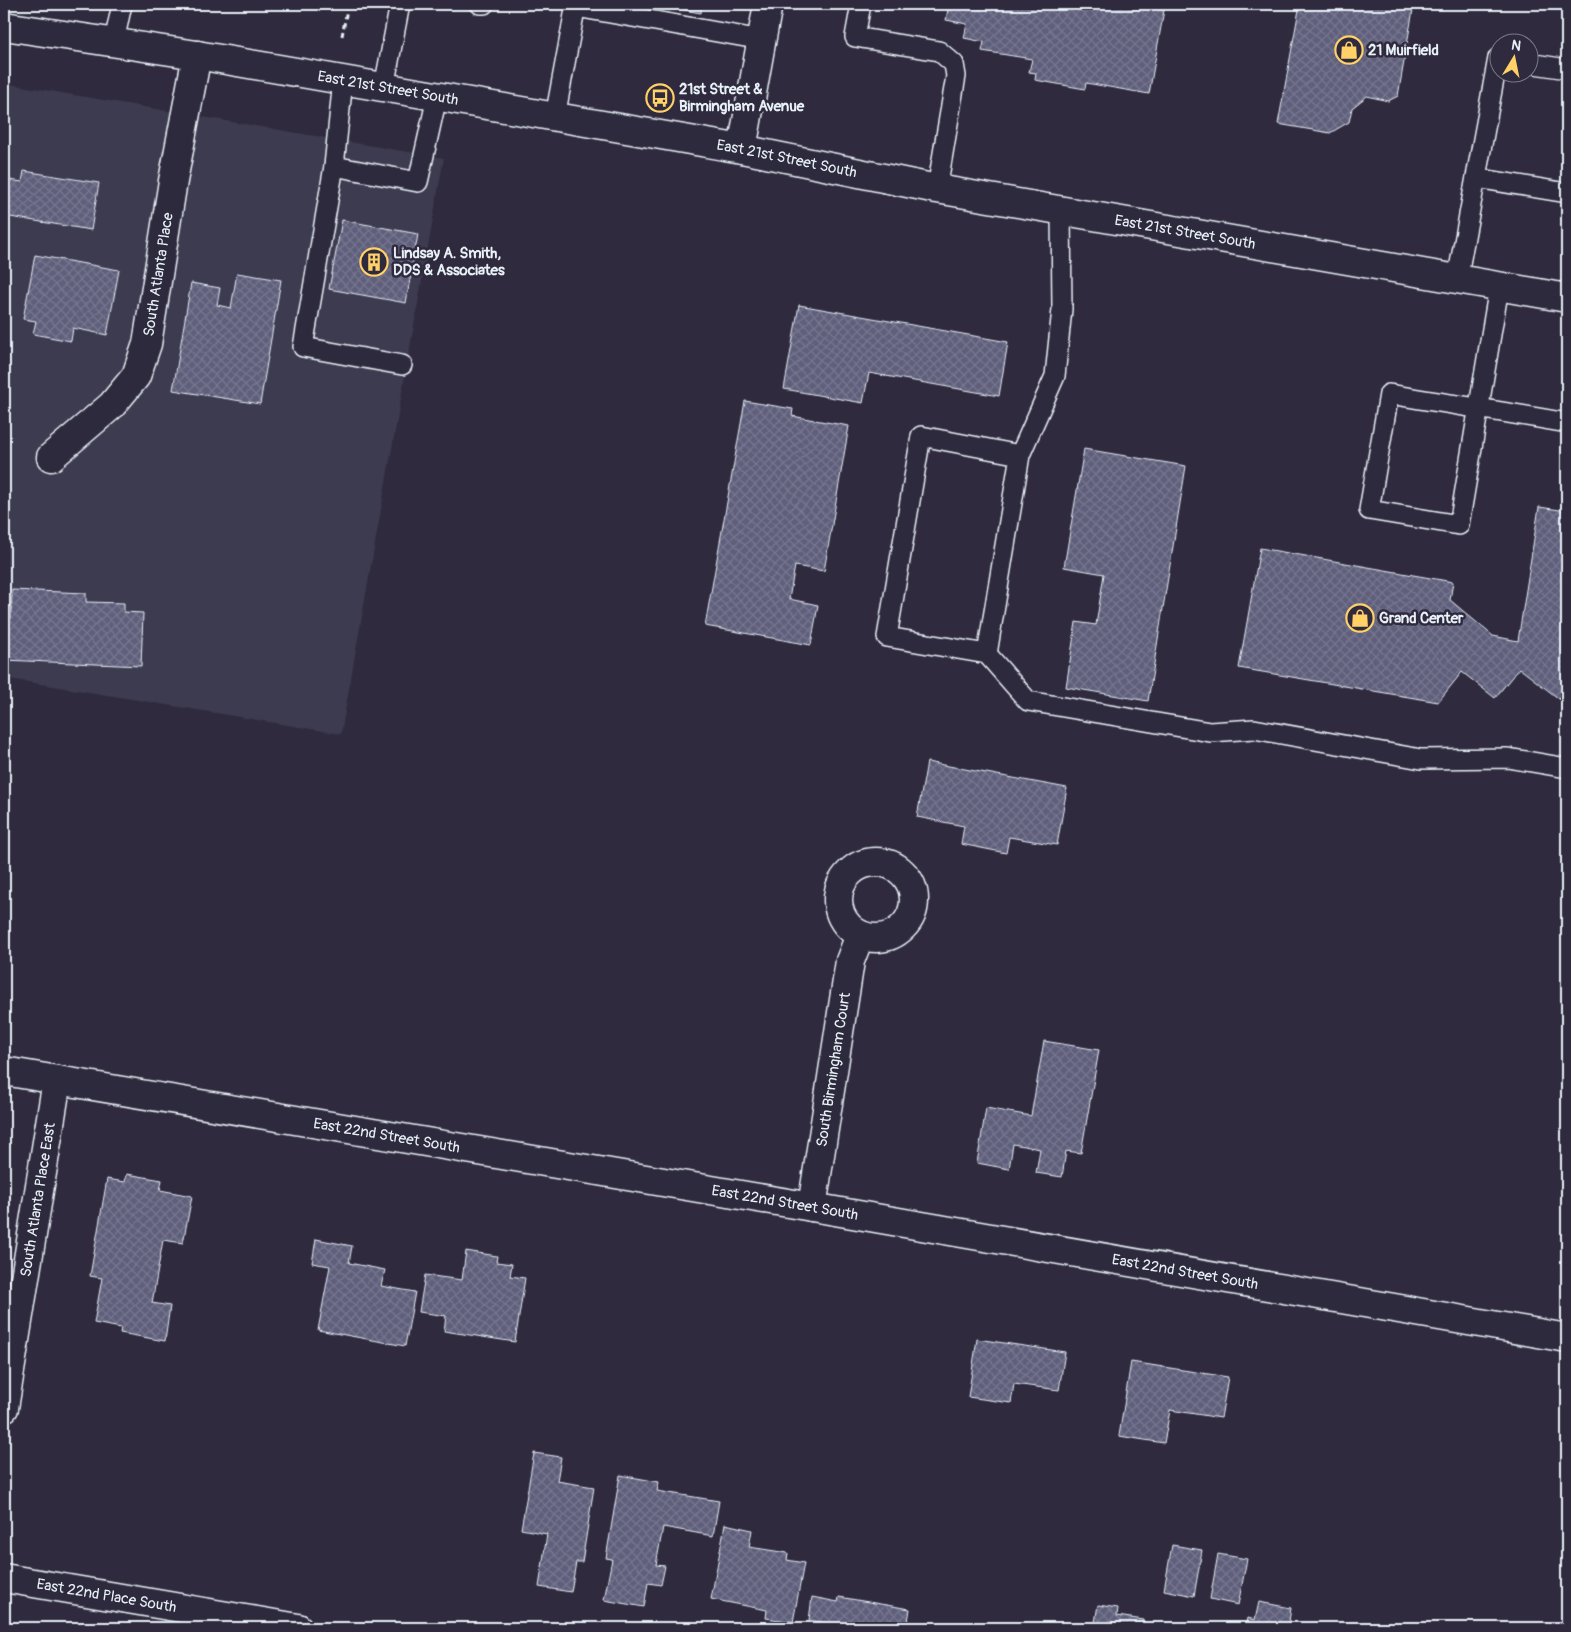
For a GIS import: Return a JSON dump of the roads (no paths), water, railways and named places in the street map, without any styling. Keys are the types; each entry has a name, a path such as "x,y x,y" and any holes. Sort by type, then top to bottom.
{"street":[{"path":"742,149 768,4"},
{"name":"East 21st Street South","path":"4,26 197,55 742,149 937,189 1567,298"},
{"name":"South Atlanta Place","path":"51,456 112,405 136,376 148,344 173,181 197,55"},
{"name":"South Birmingham Court","path":"812,1207 850,961 860,935"},
{"name":"East 22nd Street South","path":"4,1071 812,1207 1567,1338"},
{"name":"South Atlanta Place East","path":"4,1408 57,1080"},
{"name":"East 22nd Place South","path":"4,1578 298,1628"}],"lane":[{"path":"114,42 122,4"},
{"path":"384,87 400,4"},
{"path":"860,4 855,38 939,51 954,64 956,76 937,189"},
{"path":"555,117 576,6 762,40"},
{"path":"1538,65 1567,69"},
{"path":"343,80 334,166 303,347 402,365"},
{"path":"1458,280 1494,82"},
{"path":"334,166 418,182 436,97"},
{"path":"1476,178 1567,193"},
{"path":"987,654 1020,455 1055,376 1062,309 1061,211"},
{"path":"1499,287 1478,409 1459,525 1369,510 1389,394 1478,409 1567,423"},
{"path":"1020,455 921,436 887,637 987,654 1028,701 1210,732 1254,729 1421,759 1508,758 1567,768"}],"place":[{"name":"21 Muirfield","path":"1349,50"},
{"name":"21st Street & Birmingham Avenue","path":"660,98"},
{"name":"Lindsay A. Smith, DDS & Associates","path":"374,262"},
{"name":"Grand Center","path":"1360,618"}]}
